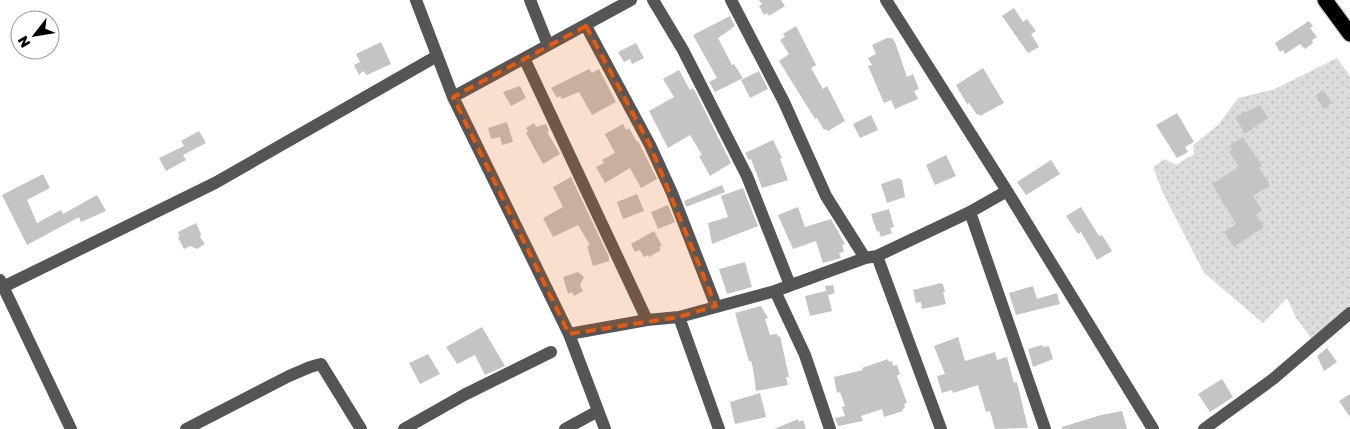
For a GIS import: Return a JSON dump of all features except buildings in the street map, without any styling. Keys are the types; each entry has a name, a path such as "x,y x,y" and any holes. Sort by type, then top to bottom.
{"highway":[{"path":"1325,0 1350,34"}],"street":[{"path":"416,0 454,97 569,334 605,429"},
{"path":"530,0 548,45"},
{"path":"454,97 525,60 548,45 631,0"},
{"path":"653,0 683,50 747,176 790,285"},
{"path":"732,0 795,125 826,196 871,257 941,429"},
{"path":"886,0 1007,191 1153,429"},
{"path":"586,26 650,145 672,193 716,306"},
{"path":"71,429 2,283 215,183 437,56"},
{"path":"525,60 647,320"},
{"path":"569,334 647,320 679,317 775,291 871,257 970,212 1007,191"},
{"path":"970,212 1045,429"},
{"path":"775,291 805,356 830,429"},
{"path":"1204,429 1273,379 1350,312"},
{"path":"679,317 719,429"},
{"path":"404,429 464,395 551,352"},
{"path":"186,429 288,376 310,366 321,364 361,429"},
{"path":"565,429 598,411"}],"highlighted area":[{"path":"586,26 650,145 716,306 679,317 569,334 453,97"}],"shaded area":[{"path":"1337,58 1350,76 1350,306 1315,343 1296,318 1287,298 1263,323 1204,273 1163,193 1153,167 1165,159 1176,165 1194,154 1193,145 1219,124 1238,98 1275,89"}]}
